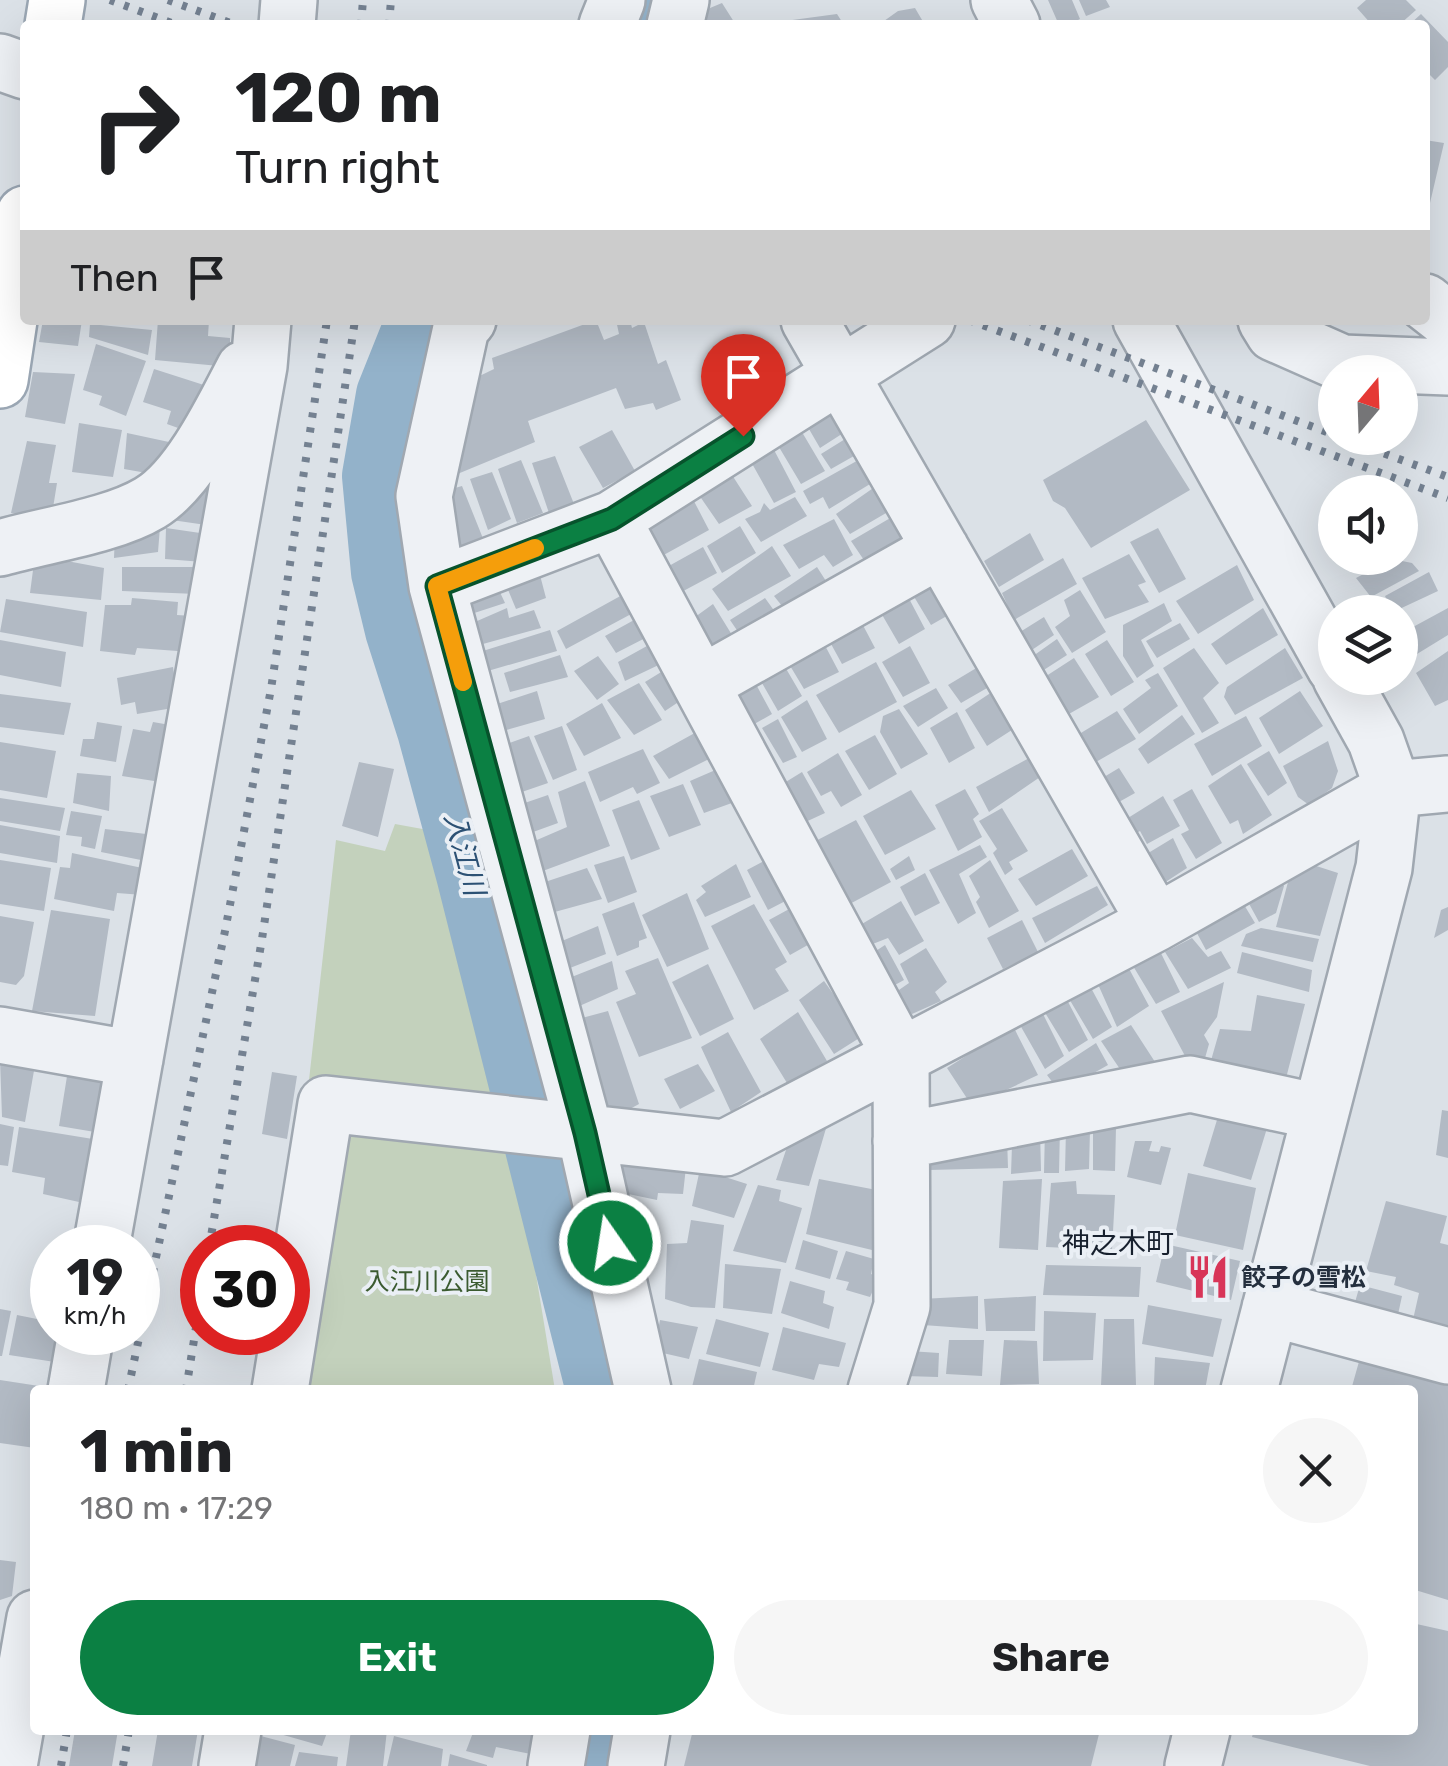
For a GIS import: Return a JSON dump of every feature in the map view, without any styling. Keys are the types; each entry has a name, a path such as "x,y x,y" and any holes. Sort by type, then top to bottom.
{"main road":[{"path":"0,380 20,247"}],"street":[{"path":"464,325 424,496 437,586 582,1133 642,1385"},
{"path":"812,325 1156,924"},
{"path":"437,586 612,519 919,325"},
{"path":"1144,325 1318,638"},
{"path":"1179,325 1332,595"},
{"path":"1269,325 1274,333 1342,363 1448,367"},
{"path":"0,548 97,524 151,503 180,474 212,428 262,329"},
{"path":"105,1225 262,329"},
{"path":"612,519 901,1057 902,1306 886,1385"},
{"path":"700,684 941,549"},
{"path":"1350,695 1376,742 1424,785"},
{"path":"1251,1385 1287,1313 1409,893 1424,785 1408,728 1389,695"},
{"path":"281,1385 326,1104 725,1148 1424,785"},
{"path":"1286,1385 1287,1313 1320,1112 1383,872 1424,785"},
{"path":"0,1035 135,1059"},
{"path":"901,1141 1190,1084 1320,1112"},
{"path":"1287,1313 1448,1356"},
{"path":"77,1385 82,1355"},
{"path":"8,1766 22,1629"},
{"path":"227,1766 232,1735"},
{"path":"556,1766 561,1735"},
{"path":"636,1766 641,1735"},
{"path":"1169,1758 1196,1735"}],"green space":[{"path":"395,824 450,834 513,1106 309,1080 336,840 385,851"},
{"name":"入江川公園","path":"341,1134 514,1141 554,1385 297,1385 302,1355 310,1355 310,1310"}],"building":[{"path":"1048,0 1072,0 1080,19 1057,20"},
{"path":"1079,0 1106,0 1110,7 1086,16"},
{"path":"1366,0 1406,0 1416,10 1405,20 1368,20 1357,8"},
{"path":"722,3 733,20 696,20 698,13"},
{"path":"915,8 922,20 885,20 898,11"},
{"path":"837,14 841,20 792,20"},
{"path":"1430,23 1448,42 1448,67 1435,80 1430,75"},
{"path":"1430,141 1444,143 1430,203"},
{"path":"42,325 81,325 78,346 39,342"},
{"path":"90,325 152,330 148,355 89,337"},
{"path":"158,325 209,325 208,336 230,338 230,367 155,360"},
{"path":"582,325 598,325 604,340 619,334 617,325 632,328 645,325 658,364 666,360 681,400 656,410 653,403 625,409 616,388 528,421 535,442 455,475 465,383 494,369 492,358"},
{"path":"96,344 146,361 126,416 99,405 102,396 83,390"},
{"path":"154,369 207,386 192,433 167,424 171,411 143,402"},
{"path":"33,372 75,374 65,424 25,417"},
{"path":"832,402 848,430 820,448 802,417"},
{"path":"1146,420 1190,490 1091,548 1065,508 1053,501 1043,480"},
{"path":"796,422 825,471 801,484 773,437"},
{"path":"79,423 122,430 113,477 72,472"},
{"path":"612,430 635,471 603,488 579,447"},
{"path":"127,433 169,442 158,475 124,469"},
{"path":"850,436 861,452 831,469 821,454"},
{"path":"27,441 56,445 49,483 57,483 53,508 46,507 46,518 11,513"},
{"path":"225,445 213,526 158,518"},
{"path":"773,448 796,492 774,503 750,460"},
{"path":"555,456 574,504 549,513 532,463"},
{"path":"862,458 875,481 829,509 823,497 810,504 803,491"},
{"path":"521,460 543,513 517,523 498,469"},
{"path":"723,461 752,506 719,524 690,482"},
{"path":"492,472 511,519 488,530 470,479"},
{"path":"684,482 709,530 651,562 638,538 658,522"},
{"path":"879,484 893,509 850,534 836,514"},
{"path":"462,486 484,541 455,555 445,519 456,513 448,490"},
{"path":"795,497 807,516 761,542 745,519 760,512 764,503 770,510"},
{"path":"892,517 909,547 870,569 851,541"},
{"path":"834,519 853,555 833,567 824,555 799,569 783,545"},
{"path":"740,526 756,553 722,573 707,546"},
{"path":"160,527 158,552 114,558 115,532"},
{"path":"166,528 207,534 203,562 165,559"},
{"path":"1158,528 1186,579 1159,593 1130,542"},
{"path":"1030,533 1044,560 999,587 984,561"},
{"path":"772,546 791,576 728,611 712,589"},
{"path":"703,547 717,573 674,596 658,572"},
{"path":"1129,554 1146,582 1138,585 1149,602 1105,619 1082,578"},
{"path":"35,555 104,568 101,600 30,593"},
{"path":"1063,558 1077,584 1014,620 1002,593"},
{"path":"536,560 546,598 516,609 501,573"},
{"path":"1237,565 1254,600 1198,634 1176,601"},
{"path":"122,567 198,567 197,594 122,591"},
{"path":"817,567 833,592 794,621 774,596"},
{"path":"1429,572 1438,591 1418,600 1418,595 1387,595"},
{"path":"491,573 505,603 462,617 453,597"},
{"path":"1412,575 1375,595 1369,595 1356,578"},
{"path":"930,578 952,613 931,625 910,590"},
{"path":"904,589 925,629 899,644 877,606"},
{"path":"1080,590 1106,632 1072,653 1055,627 1070,616 1064,600"},
{"path":"624,594 633,613 566,649 557,631"},
{"path":"132,598 178,602 177,615 193,616 191,652 137,648 135,655 100,651 105,605 131,605"},
{"path":"765,598 783,623 747,645 730,620"},
{"path":"6,599 87,612 83,647 0,632"},
{"path":"1164,603 1172,621 1141,640 1154,666 1137,678 1123,656 1123,625"},
{"path":"713,604 740,648 707,662 684,625"},
{"path":"507,608 509,618 534,610 541,628 472,647 468,625"},
{"path":"1263,608 1278,635 1226,665 1211,644"},
{"path":"1448,608 1448,635 1418,653 1418,624"},
{"path":"856,612 875,648 842,664 825,633"},
{"path":"645,614 655,633 616,653 605,636"},
{"path":"1044,617 1054,635 1023,656 1012,637"},
{"path":"1180,623 1190,639 1157,658 1146,641"},
{"path":"550,630 557,651 474,675 470,655"},
{"path":"820,636 839,672 804,689 786,659"},
{"path":"1057,639 1067,655 1036,675 1026,661"},
{"path":"0,640 66,652 61,687 0,675"},
{"path":"1107,640 1134,682 1111,696 1085,654"},
{"path":"656,641 667,661 625,681 618,662"},
{"path":"910,646 930,683 903,697 882,662"},
{"path":"1194,648 1219,683 1203,698 1219,723 1202,733 1163,668"},
{"path":"1285,648 1303,678 1235,715 1224,697 1227,687"},
{"path":"1448,651 1448,700 1435,706 1418,672"},
{"path":"560,655 568,677 510,692 504,673"},
{"path":"598,656 619,684 597,700 574,671"},
{"path":"1074,658 1099,697 1060,719 1037,682"},
{"path":"781,660 802,696 778,711 758,676"},
{"path":"876,662 897,702 839,733 816,695"},
{"path":"983,664 994,684 961,703 948,685"},
{"path":"671,666 689,695 665,711 645,682"},
{"path":"173,667 179,707 137,714 135,702 121,705 117,678"},
{"path":"1158,673 1178,706 1139,734 1123,709 1151,688 1145,680"},
{"path":"751,675 772,714 742,731 720,692"},
{"path":"639,683 662,720 634,735 607,700"},
{"path":"936,688 948,708 918,727 903,706"},
{"path":"537,691 545,719 492,734 482,709"},
{"path":"1300,691 1323,726 1279,754 1259,718"},
{"path":"992,692 1015,728 987,746 965,710"},
{"path":"0,694 71,703 64,735 0,727"},
{"path":"807,700 827,739 802,752 781,717"},
{"path":"602,703 621,738 584,756 566,724"},
{"path":"899,709 928,754 901,769 880,732 883,716"},
{"path":"1117,711 1136,739 1089,766 1071,739"},
{"path":"957,712 975,748 949,763 930,728"},
{"path":"1182,715 1195,734 1148,764 1138,749"},
{"path":"1246,716 1262,746 1212,776 1194,744"},
{"path":"778,719 797,757 783,763 762,728"},
{"path":"97,722 122,726 116,762 80,756 83,739 94,739"},
{"path":"153,722 170,725 167,783 122,776 133,729 150,732"},
{"path":"562,726 577,770 553,780 534,736"},
{"path":"702,729 717,755 669,779 653,756"},
{"path":"875,735 897,774 869,790 845,751"},
{"path":"529,736 548,783 507,797 492,749"},
{"path":"1328,741 1338,771 1332,788 1309,805 1298,797 1283,766"},
{"path":"0,742 56,751 47,798 0,790"},
{"path":"643,749 660,783 637,794 633,787 600,802 588,772"},
{"path":"1269,751 1287,783 1268,796 1247,764"},
{"path":"838,753 862,795 841,807 831,791 821,796 807,772"},
{"path":"1031,757 1043,775 989,812 976,787"},
{"path":"359,762 394,769 378,837 342,826"},
{"path":"1241,764 1272,815 1243,834 1238,820 1230,824 1208,786"},
{"path":"727,765 743,799 704,813 690,781"},
{"path":"1119,768 1135,793 1110,807 1094,783"},
{"path":"802,772 825,813 799,825 776,788"},
{"path":"77,773 111,776 109,811 73,803"},
{"path":"585,781 610,846 532,875 523,846 567,827 558,792"},
{"path":"683,784 701,825 669,837 650,796"},
{"path":"965,789 979,814 973,819 982,837 958,851 935,805"},
{"path":"1192,789 1222,843 1196,859 1181,834 1189,830 1173,800"},
{"path":"911,790 936,829 885,855 863,816"},
{"path":"548,795 558,823 522,836 510,808"},
{"path":"1163,796 1180,826 1147,844 1140,831 1128,838 1120,823"},
{"path":"0,798 65,808 60,831 0,821"},
{"path":"639,800 660,849 631,860 612,810"},
{"path":"1002,808 1028,851 1009,862 1013,869 1005,875 993,853 997,849 979,821"},
{"path":"71,811 102,816 95,849 81,846 82,837 66,835"},
{"path":"856,820 891,882 844,907 806,846"},
{"path":"0,825 60,836 57,863 0,853"},
{"path":"105,829 146,834 141,860 101,852"},
{"path":"1173,838 1187,868 1164,883 1140,858"},
{"path":"980,845 987,857 959,874 976,913 958,924 929,870"},
{"path":"1072,849 1088,876 1036,906 1018,879"},
{"path":"72,853 147,869 143,895 117,893 114,911 54,899 60,867 70,868"},
{"path":"775,855 797,895 768,910 747,870"},
{"path":"624,856 637,892 608,903 594,865"},
{"path":"909,856 915,870 896,880 890,869"},
{"path":"0,860 51,868 44,911 0,904"},
{"path":"990,860 1019,911 989,928 969,876"},
{"path":"1307,863 1338,873 1320,936 1276,927 1292,867"},
{"path":"736,864 751,897 705,917 696,900 706,892 701,886"},
{"path":"587,868 602,899 551,913 539,884"},
{"path":"925,873 940,903 915,916 900,887"},
{"path":"1279,877 1284,886 1276,913 1259,922 1247,900"},
{"path":"1097,886 1108,905 1045,943 1032,918"},
{"path":"687,893 709,949 667,967 642,915"},
{"path":"1240,898 1255,923 1206,950 1191,922"},
{"path":"901,901 924,941 899,955 888,938 865,947 855,928"},
{"path":"634,902 647,938 639,941 639,947 617,956 602,914"},
{"path":"802,902 822,937 790,955 769,920"},
{"path":"754,904 787,962 775,969 789,991 754,1010 711,926"},
{"path":"1448,907 1448,930 1434,938 1441,910"},
{"path":"51,910 110,919 95,1016 32,1011"},
{"path":"0,916 34,922 24,976 16,985 0,982"},
{"path":"1022,920 1038,952 1003,969 987,938"},
{"path":"598,926 606,954 557,973 545,948"},
{"path":"1261,928 1319,939 1313,962 1241,946 1246,934"},
{"path":"1192,938 1208,957 1221,951 1231,968 1188,989 1165,952"},
{"path":"885,945 904,980 884,991 865,958"},
{"path":"1157,945 1180,992 1156,1004 1130,961"},
{"path":"926,948 947,982 935,992 941,1001 912,1014 896,992 909,983 900,964"},
{"path":"1242,952 1312,970 1309,992 1237,973"},
{"path":"658,958 692,1038 639,1057 616,1002 636,994 625,971"},
{"path":"612,961 618,989 568,1011 559,982"},
{"path":"1126,963 1149,1006 1117,1027 1097,982"},
{"path":"708,964 734,1019 700,1036 672,982"},
{"path":"824,981 834,995 847,986 872,1030 834,1054 799,1000"},
{"path":"1224,982 1217,1017 1204,1035 1209,1044 1203,1065 1192,1069 1161,1011"},
{"path":"1090,986 1112,1027 1093,1039 1068,997"},
{"path":"1257,995 1305,1004 1283,1090 1208,1071 1220,1029 1251,1031"},
{"path":"1066,998 1088,1040 1069,1052 1044,1011"},
{"path":"608,1011 639,1104 628,1110 592,1105 567,1022"},
{"path":"798,1012 827,1061 787,1083 760,1039"},
{"path":"1043,1014 1064,1056 1045,1069 1020,1025"},
{"path":"1131,1025 1157,1065 1128,1081 1101,1041"},
{"path":"1013,1026 1038,1075 972,1106 947,1068"},
{"path":"728,1032 761,1092 731,1112 701,1047"},
{"path":"1096,1043 1108,1065 1060,1092 1047,1075"},
{"path":"0,1059 35,1065 25,1122 2,1117"},
{"path":"698,1064 715,1091 680,1109 664,1079"},
{"path":"68,1070 111,1077 101,1133 59,1126"},
{"path":"272,1072 297,1076 287,1139 262,1134"},
{"path":"1220,1110 1268,1125 1251,1180 1203,1166"},
{"path":"1442,1110 1448,1111 1448,1158 1436,1155"},
{"path":"0,1124 14,1127 8,1166 0,1165"},
{"path":"827,1125 809,1186 776,1180 791,1135"},
{"path":"19,1127 99,1140 88,1204 43,1194 45,1178 12,1172"},
{"path":"1060,1127 1059,1173 1044,1173 1045,1128"},
{"path":"1116,1127 1115,1171 1093,1170 1093,1128"},
{"path":"1066,1129 1090,1130 1089,1169 1065,1171"},
{"path":"1040,1130 1041,1171 1011,1174 1012,1145"},
{"path":"1007,1137 1008,1168 929,1170 930,1150"},
{"path":"1135,1141 1152,1141 1149,1151 1159,1152 1161,1146 1171,1148 1161,1185 1127,1177"},
{"path":"616,1160 686,1167 683,1194 658,1193 657,1200 614,1191"},
{"path":"700,1169 747,1184 734,1218 692,1206"},
{"path":"1188,1173 1256,1188 1243,1250 1175,1235"},
{"path":"819,1179 882,1191 872,1250 806,1234"},
{"path":"1042,1179 1038,1250 999,1248 1003,1181"},
{"path":"1076,1181 1077,1194 1115,1195 1112,1250 1046,1247 1051,1183"},
{"path":"758,1185 781,1190 779,1201 802,1208 786,1263 733,1251"},
{"path":"1386,1201 1447,1216 1440,1243 1448,1245 1448,1331 1412,1324 1419,1293 1394,1285 1396,1277 1366,1271"},
{"path":"691,1220 724,1225 715,1308 691,1307 665,1299 667,1244 687,1243"},
{"path":"803,1240 838,1251 830,1279 795,1269"},
{"path":"1165,1244 1240,1261 1231,1300 1156,1282"},
{"path":"846,1251 874,1259 871,1274 879,1277 870,1297 846,1290 849,1282 836,1279"},
{"path":"725,1264 781,1269 772,1314 723,1308"},
{"path":"1046,1265 1141,1267 1139,1297 1043,1295"},
{"path":"790,1281 825,1291 823,1303 834,1307 829,1329 781,1313"},
{"path":"1360,1285 1402,1296 1397,1319 1353,1309"},
{"path":"978,1296 978,1329 923,1325 921,1299"},
{"path":"1036,1296 1035,1331 986,1331 984,1299"},
{"path":"1148,1305 1222,1319 1213,1357 1142,1344"},
{"path":"0,1309 11,1311 2,1356 0,1356"},
{"path":"1044,1311 1096,1313 1093,1360 1043,1361"},
{"path":"17,1315 30,1318 30,1355 56,1355 55,1362 9,1355"},
{"path":"716,1319 769,1333 760,1367 706,1354"},
{"path":"1104,1319 1134,1319 1136,1385 1101,1385"},
{"path":"660,1320 698,1327 689,1359 654,1351"},
{"path":"783,1327 846,1343 839,1367 819,1364 814,1380 772,1370"},
{"path":"949,1340 984,1340 982,1376 946,1374"},
{"path":"1004,1340 1037,1341 1039,1384 1000,1385"},
{"path":"909,1351 939,1353 938,1377 905,1376"},
{"path":"1155,1357 1210,1363 1206,1385 1154,1385"},
{"path":"1360,1358 1448,1380 1448,1600 1418,1591 1418,1385 1352,1385"},
{"path":"699,1359 757,1372 754,1385 692,1385"},
{"path":"0,1380 32,1385 30,1447 0,1443"},
{"path":"0,1560 16,1562 12,1596 0,1600"},
{"path":"1418,1624 1448,1631 1448,1766 1370,1766 1252,1737 1418,1735"},
{"path":"74,1735 117,1735 112,1766 69,1766"},
{"path":"157,1735 197,1735 192,1766 152,1766"},
{"path":"257,1735 295,1745 290,1766 249,1766"},
{"path":"284,1735 326,1735 322,1746"},
{"path":"350,1735 386,1735 383,1766 346,1766"},
{"path":"472,1735 541,1735 536,1755 496,1747 493,1758 466,1751"},
{"path":"692,1735 1099,1735 1091,1766 684,1766"},
{"path":"394,1736 443,1749 441,1766 387,1766"},
{"path":"299,1752 338,1757 337,1766 295,1766"},
{"path":"450,1754 487,1765 487,1766 448,1766"}],"waterway":[{"name":"入江川","path":"642,20 650,0"},
{"name":"入江川","path":"419,325 391,395 377,476 386,572 471,874 600,1385"},
{"name":"入江川","path":"591,1766 596,1735"}],"railway":[{"path":"110,0 164,20"},
{"path":"168,0 222,20"},
{"path":"361,20 363,0"},
{"path":"389,20 391,0"},
{"path":"129,1385 225,931 271,689 326,325"},
{"path":"213,1225 262,939 354,325"},
{"path":"982,325 1448,498"},
{"path":"1040,325 1318,429"},
{"path":"1388,455 1448,477"},
{"path":"187,1385 192,1355"},
{"path":"61,1766 66,1735"},
{"path":"123,1766 128,1735"}],"slow traffic":[{"path":"463,682 437,586 535,548"}],"place":[{"name":"餃子の雪松","path":"1208,1277"}],"district":[{"name":"神之木町","path":"1118,1243"}],"route":[{"path":"610,1243 585,1133 437,586 612,519 743,436"}]}
